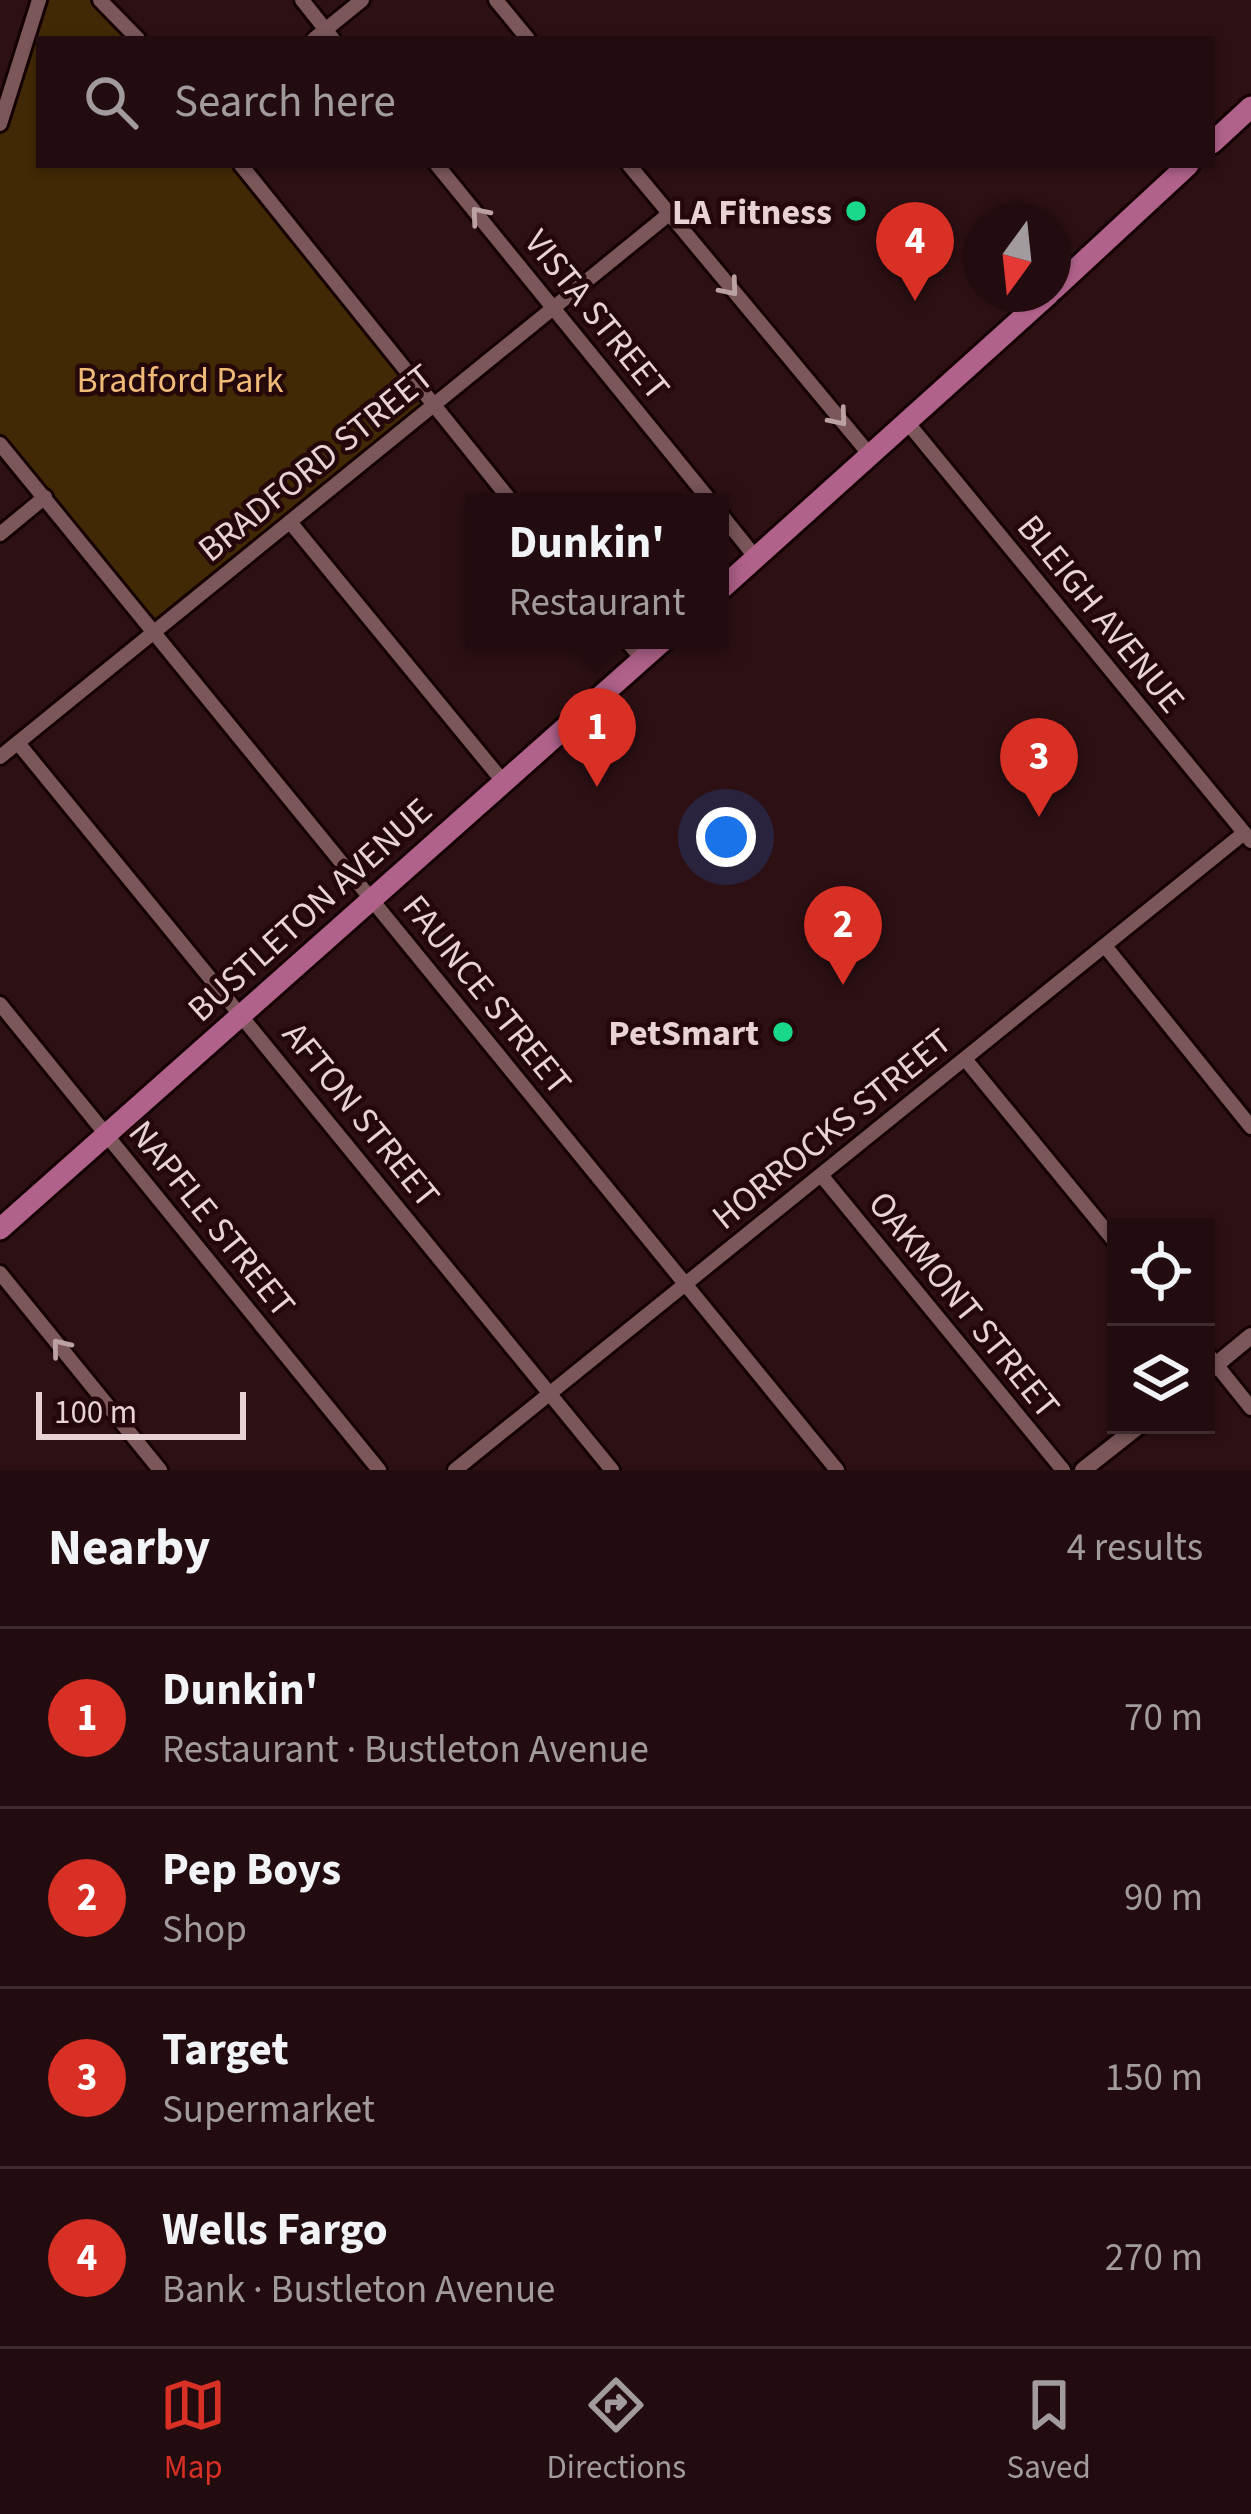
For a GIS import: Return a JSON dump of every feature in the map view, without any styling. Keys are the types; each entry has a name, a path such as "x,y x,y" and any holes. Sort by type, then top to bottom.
{"main road":[{"path":"1215,140 1251,107"},
{"path":"1071,273 1185,168"},
{"path":"729,582 1029,312"},
{"name":"BUSTLETON AVENUE","path":"0,1229 501,779 654,649"}],"street":[{"path":"0,124 39,0"},
{"path":"100,0 135,36"},
{"path":"302,0 324,36 362,0"},
{"path":"496,0 526,36"},
{"path":"243,168 504,493"},
{"name":"VISTA STREET","path":"439,168 704,493"},
{"path":"631,168 869,455"},
{"name":"BRADFORD STREET","path":"0,757 669,214"},
{"name":"BLEIGH AVENUE","path":"907,422 1248,837"},
{"name":"FAUNCE STREET","path":"0,444 838,1470"},
{"path":"0,534 45,497"},
{"path":"290,522 501,779"},
{"path":"729,524 756,558"},
{"path":"634,649 642,659"},
{"name":"AFTON STREET","path":"17,742 612,1470"},
{"name":"HORROCKS STREET","path":"455,1470 1105,946 1248,837"},
{"path":"1105,946 1251,1127"},
{"name":"NAPFLE STREET","path":"0,1004 379,1470"},
{"path":"965,1059 1107,1232"},
{"name":"OAKMONT STREET","path":"821,1175 1063,1470"},
{"path":"0,1273 160,1470"},
{"path":"1215,1359 1251,1336"},
{"path":"1215,1369 1251,1408"},
{"path":"1083,1470 1129,1434"}],"green space":[{"name":"Bradford Park","path":"39,0 100,0 135,36 36,36 36,168 243,168 432,406 155,631 0,444 0,124"}],"place":[{"name":"LA Fitness","path":"856,211"},
{"name":"Wells Fargo","path":"915,301"},
{"name":"Dunkin'","path":"597,787"},
{"name":"Target","path":"1039,817"},
{"name":"Pep Boys","path":"843,985"},
{"name":"PetSmart","path":"783,1032"}]}
